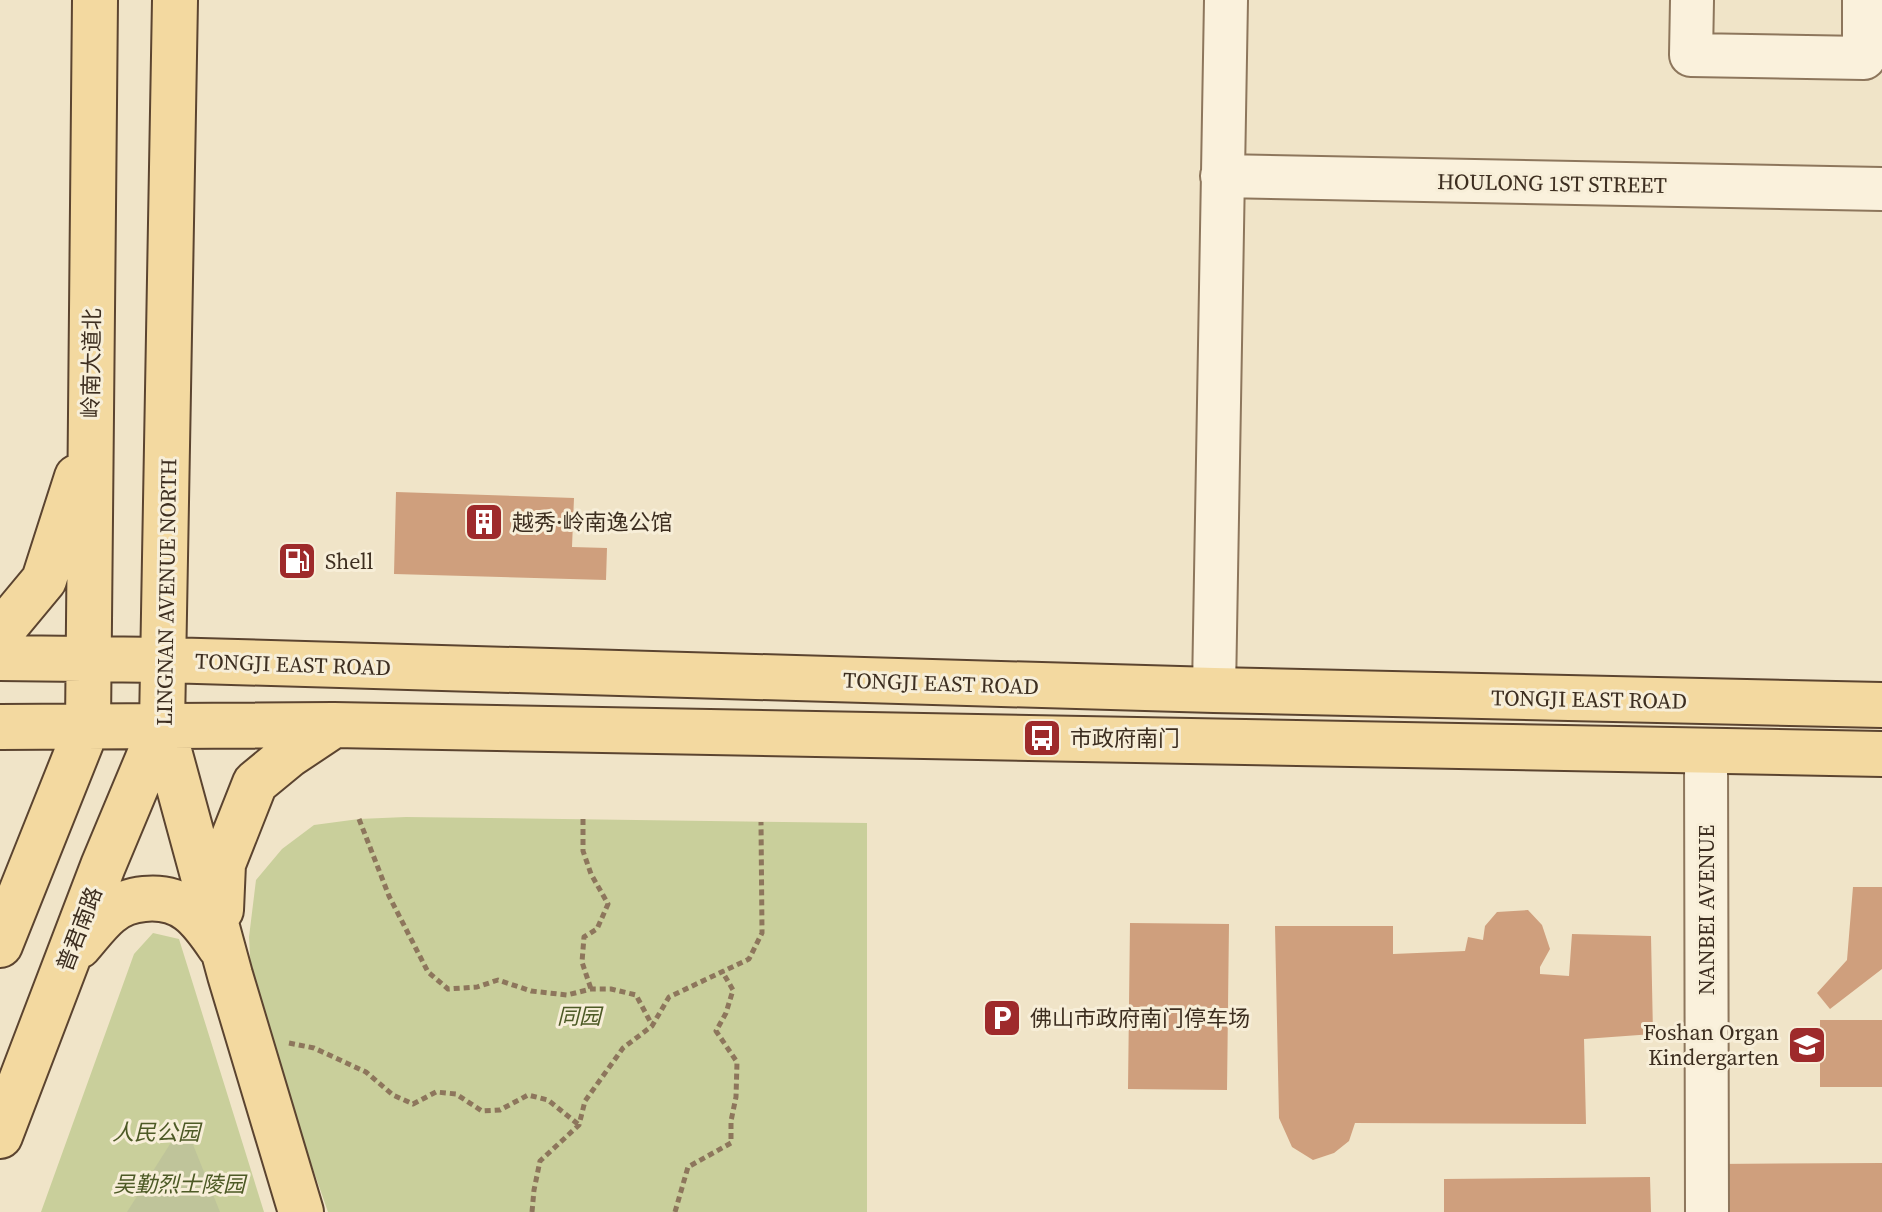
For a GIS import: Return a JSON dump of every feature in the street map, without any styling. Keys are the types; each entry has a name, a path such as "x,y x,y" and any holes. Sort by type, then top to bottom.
{"main road":[{"name":"岭南大道北","path":"88,725 95,0"},
{"name":"LINGNAN AVENUE NORTH","path":"175,0 162,725 223,952 301,1212"},
{"path":"0,633 44,580 90,437"},
{"name":"TONGJI EAST ROAD","path":"0,658 1882,705"},
{"path":"0,945 88,725"},
{"name":"普君南路","path":"0,1136 103,866 162,725"},
{"path":"0,727 334,725 1882,754"},
{"path":"223,952 220,906 223,864 255,783 289,755 334,725"},
{"path":"68,958 109,912 133,900 155,898 174,900 195,916 223,952"}],"street":[{"path":"1214,690 1226,0"},
{"path":"1692,0 1691,55 1864,58 1864,0"},
{"name":"HOULONG 1ST STREET","path":"1222,176 1882,189"},
{"name":"NANBEI AVENUE","path":"1706,752 1707,1212"}],"path":[{"path":"359,819 389,896 428,972 448,989 477,987 498,980 531,991 567,995 591,989 611,989 636,995 652,1026"},
{"path":"583,819 583,851 591,874 608,904 597,929 584,937 582,962 591,989"},
{"path":"532,1212 540,1161 579,1125 585,1101 623,1048 652,1026 669,997 749,959 762,933 761,822"},
{"path":"675,1212 688,1167 731,1143 737,1062 716,1031 733,990 722,971"},
{"path":"283,1042 314,1048 366,1072 393,1095 413,1104 436,1092 456,1094 482,1111 500,1110 528,1095 548,1100 579,1125"}],"green space":[{"name":"同园","path":"406,817 867,823 867,1212 328,1212 252,994 249,937 256,880 282,849 314,825"},
{"name":"人民公园","path":"153,933 179,939 264,1212 41,1212 134,954"},
{"name":"吴勤烈士陵园","path":"184,1122 220,1212 127,1212"}],"building":[{"name":"越秀·岭南逸公馆","path":"396,492 574,498 572,547 607,548 606,580 394,574"},
{"path":"1853,887 1882,887 1882,969 1830,1009 1817,993 1847,960"},
{"path":"1528,910 1542,925 1550,949 1540,967 1540,974 1569,976 1572,934 1651,936 1653,1034 1584,1039 1586,1124 1355,1123 1349,1141 1334,1153 1313,1160 1292,1147 1279,1118 1275,926 1393,926 1393,954 1465,951 1468,937 1483,940 1485,926 1497,912"},
{"path":"1130,923 1229,924 1227,1090 1128,1089"},
{"path":"1820,1020 1882,1020 1882,1087 1820,1087"},
{"path":"1882,1163 1882,1212 1715,1212 1715,1164"},
{"path":"1650,1177 1651,1212 1444,1212 1444,1179"}],"place":[{"name":"越秀·岭南逸公馆","path":"484,522"},
{"name":"Shell","path":"297,561"},
{"name":"市政府南门","path":"1042,738"},
{"name":"佛山市政府南门停车场","path":"1002,1018"},
{"name":"Foshan Organ Kindergarten","path":"1807,1045"}]}
